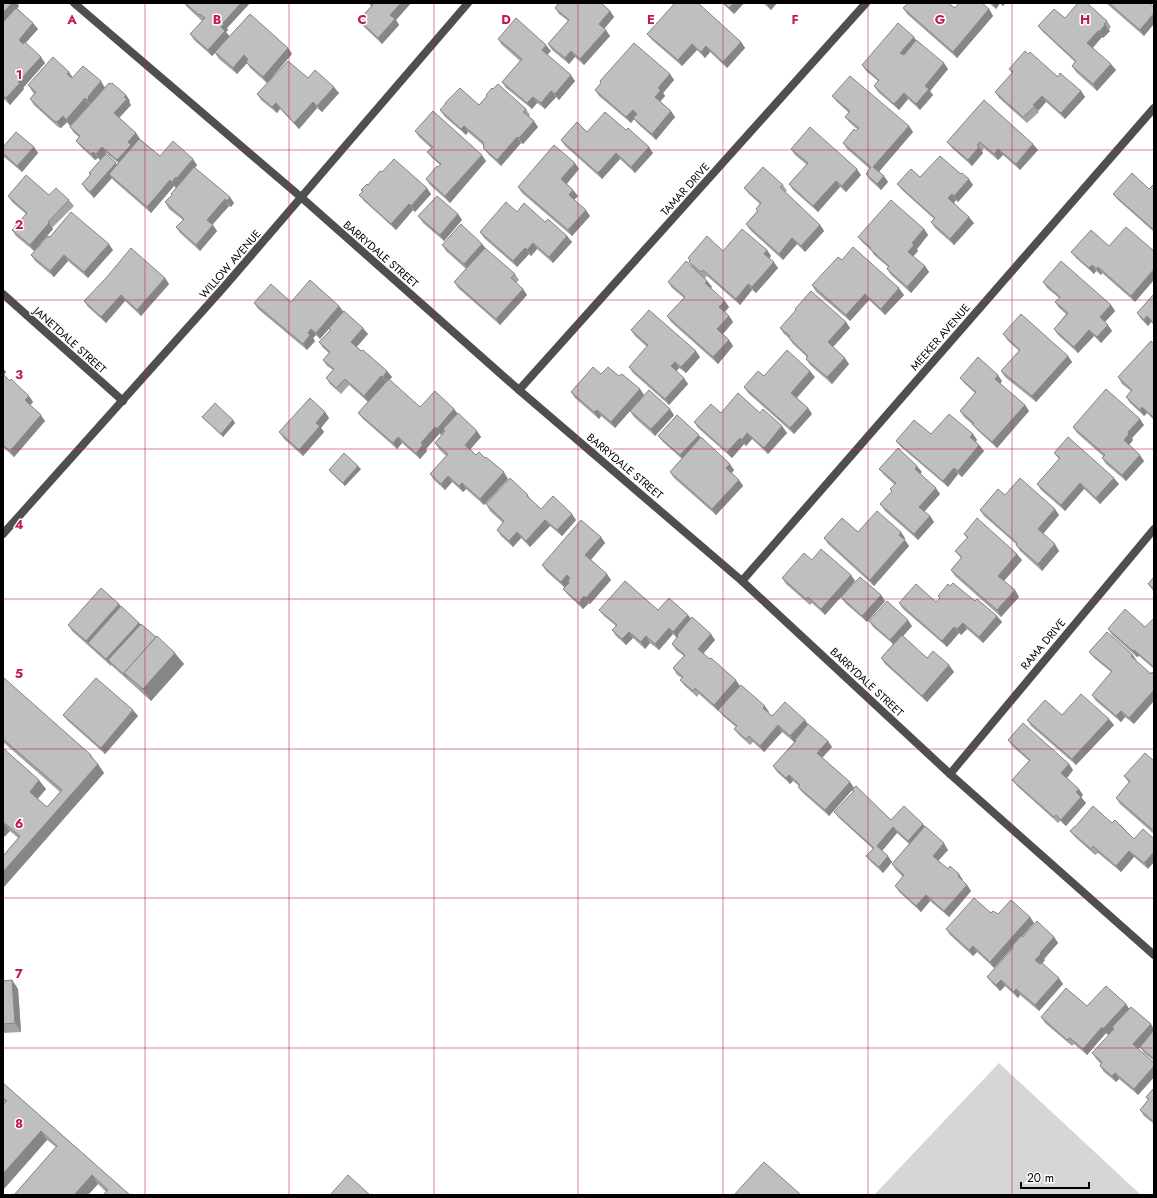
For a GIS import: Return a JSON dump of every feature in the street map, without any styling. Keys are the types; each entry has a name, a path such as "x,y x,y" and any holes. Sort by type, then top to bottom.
{"street":[{"name":"BARRYDALE STREET","path":"74,3 302,198 519,390 742,581 950,774 1153,953"},
{"name":"WILLOW AVENUE","path":"3,534 123,401 302,198 468,3"},
{"name":"TAMAR DRIVE","path":"519,390 866,3"},
{"name":"MEEKER AVENUE","path":"742,581 1154,108"},
{"name":"JANETDALE STREET","path":"3,294 123,401"},
{"name":"RAMA DRIVE","path":"950,774 1154,529"}],"shaded area":[{"path":"999,1063 1141,1195 874,1195"}],"building":[{"path":"3,3 12,3 3,13"},
{"path":"185,3 241,3 223,23 224,24 221,27 225,31 208,50 190,34 205,18"},
{"path":"370,3 401,3 390,15 395,19 378,38 359,20 373,5"},
{"path":"559,3 601,3 610,11 599,24 606,30 580,59 571,51 565,58 548,44 569,20 555,8"},
{"path":"675,3 698,3 741,42 723,62 706,46 701,52 692,44 678,60 647,34"},
{"path":"724,3 734,3 729,8"},
{"path":"908,3 948,3 955,8 959,3 982,3 989,9 953,52 903,8"},
{"path":"1078,3 1087,3 1107,21 1099,32 1098,31 1087,43 1111,64 1093,84 1072,66 1076,61 1038,26 1054,9 1065,18"},
{"path":"1109,3 1149,3 1154,7 1154,13 1140,30"},
{"path":"16,8 33,23 19,40 23,44 25,42 41,57 18,82 20,83 6,98 3,96 3,22"},
{"path":"250,14 288,48 263,77 246,62 248,59 244,55 233,68 215,52"},
{"path":"516,18 546,45 542,50 571,75 555,94 551,91 541,103 533,97 527,103 502,82 522,59 498,39"},
{"path":"898,23 914,37 900,53 904,55 916,40 944,63 925,86 929,89 916,104 904,93 894,104 874,86 879,80 862,65"},
{"path":"634,43 670,74 658,88 661,90 655,97 671,111 652,134 633,118 637,114 633,110 626,117 595,90 601,83 600,81"},
{"path":"1025,51 1028,54 1030,52 1058,77 1060,73 1081,91 1061,113 1042,96 1033,105 1035,106 1023,117 995,92 1013,72 1009,69"},
{"path":"53,57 69,72 67,74 72,78 83,66 101,81 88,97 89,98 87,100 85,98 66,120 63,116 57,122 30,99 36,92 28,85"},
{"path":"288,61 308,78 315,70 334,87 317,106 313,102 294,123 276,103 272,107 257,94"},
{"path":"850,76 909,126 873,167 884,176 877,184 866,174 871,167 843,143 854,129 856,131 859,128 845,117 850,111 832,96"},
{"path":"109,83 112,83 126,95 124,97 127,99 114,113 136,133 128,142 131,145 117,160 102,147 96,154 93,152 91,154 76,141 80,136 70,127"},
{"path":"498,84 526,109 523,112 534,121 519,138 517,137 497,160 484,149 483,142 464,126 461,129 440,110 460,88 479,105 492,88 493,89"},
{"path":"984,100 1033,144 1016,164 998,149 994,154 980,142 977,145 979,147 968,160 947,142"},
{"path":"433,111 482,155 445,196 426,179 437,166 438,167 441,164 427,152 433,147 415,131"},
{"path":"605,112 626,130 628,128 649,147 631,167 616,153 598,173 561,140 577,122 587,132"},
{"path":"810,127 857,169 842,186 836,181 813,206 789,184 808,163 791,149"},
{"path":"16,132 34,147 17,166 3,153 3,147"},
{"path":"139,139 160,156 173,141 193,159 177,178 176,177 172,182 170,180 147,207 109,174"},
{"path":"554,145 575,163 561,179 573,190 569,195 586,210 568,230 518,187"},
{"path":"106,154 116,163 90,192 82,184 91,174 89,173"},
{"path":"940,156 969,179 954,196 952,194 948,198 969,217 950,239 931,222 935,218 897,184 911,169 920,177"},
{"path":"394,159 427,188 411,206 409,204 391,224 359,195 363,191 361,190 367,184 368,185 380,171 382,172"},
{"path":"194,167 230,197 227,201 225,199 207,220 213,225 196,245 176,227 184,219 165,202"},
{"path":"763,167 783,185 780,187 820,225 801,246 792,238 779,254 746,224 758,211 756,209 761,203 744,188"},
{"path":"1132,173 1149,189 1154,184 1154,230 1113,194"},
{"path":"26,175 49,195 56,188 69,200 48,222 49,223 30,245 12,230 27,213 8,196"},
{"path":"437,196 458,214 440,235 418,216"},
{"path":"891,200 924,229 912,243 914,245 908,252 925,266 907,287 887,269 889,266 858,237"},
{"path":"506,202 517,212 524,203 545,222 548,219 567,236 549,257 533,243 527,250 525,248 513,261 480,232"},
{"path":"71,212 109,244 84,272 64,255 50,271 31,255 48,236 50,237"},
{"path":"461,224 482,244 464,264 442,245"},
{"path":"1126,227 1154,251 1154,269 1131,296 1098,267 1097,269 1092,265 1089,268 1071,252 1091,230 1109,246"},
{"path":"742,229 767,250 764,254 774,262 752,287 748,284 736,299 703,270 701,272 689,262 690,260 688,258 707,236 723,251"},
{"path":"853,247 899,288 881,309 865,294 846,315 812,285 838,257 842,260"},
{"path":"131,248 165,278 137,310 121,295 101,317 84,301"},
{"path":"485,248 515,274 511,278 523,289 496,319 454,282"},
{"path":"686,261 707,281 705,283 725,301 719,307 729,316 717,329 729,340 713,357 667,316 685,297 668,282"},
{"path":"1061,261 1111,305 1100,317 1108,325 1097,337 1089,330 1074,347 1054,329 1068,313 1055,302 1060,297 1043,282"},
{"path":"310,280 339,306 316,333 311,329 308,333 310,335 303,344 254,303 271,284 291,302"},
{"path":"811,291 846,322 828,342 845,358 827,377 806,359 808,356 788,337 790,336 780,328"},
{"path":"1154,294 1154,323 1147,316 1144,320 1137,313"},
{"path":"649,310 696,351 681,367 675,362 671,366 684,378 665,399 629,367 648,345 631,330"},
{"path":"344,311 363,328 351,342 361,351 363,350 387,371 364,396 345,379 336,388 326,378 334,369 323,360 330,352 319,342 331,330 329,328"},
{"path":"1021,314 1068,356 1032,396 1001,371 1020,350 1003,334"},
{"path":"1151,341 1154,344 1154,418 1142,407 1140,410 1126,397 1132,390 1118,377"},
{"path":"787,350 810,371 791,393 808,408 790,428 744,387 758,371 764,376"},
{"path":"978,357 998,375 995,379 1025,405 992,442 960,411 976,392 960,378"},
{"path":"593,367 601,374 608,367 619,376 622,374 640,389 611,422 597,410 594,412 571,392"},
{"path":"4,375 10,381 11,379 29,396 25,400 41,415 10,451 3,445"},
{"path":"389,379 420,407 435,391 454,409 437,429 435,427 421,443 423,445 416,453 398,437 393,443 358,413"},
{"path":"1106,389 1140,419 1128,432 1129,434 1124,440 1140,455 1122,475 1102,458 1105,455 1073,427"},
{"path":"649,390 670,409 651,429 630,411"},
{"path":"738,393 760,413 763,409 782,426 764,448 747,433 742,440 740,438 727,452 694,422 711,404 721,413"},
{"path":"310,398 325,412 316,423 320,426 299,450 279,432"},
{"path":"215,403 233,420 221,434 202,417"},
{"path":"458,413 477,431 465,445 476,455 479,452 504,472 480,499 462,483 459,486 448,476 441,484 430,474 448,454 435,443 445,431 443,429"},
{"path":"949,414 973,434 970,437 979,445 958,471 954,468 943,481 896,441 914,420 931,434"},
{"path":"677,415 699,435 680,455 658,436"},
{"path":"701,437 730,464 726,468 739,480 712,509 670,472"},
{"path":"1068,437 1114,478 1096,498 1080,483 1061,505 1037,484 1060,458 1054,453"},
{"path":"898,448 917,466 915,469 936,488 919,507 930,516 914,534 880,504 892,491 890,489 896,483 879,469"},
{"path":"344,453 358,466 343,483 329,470"},
{"path":"510,478 541,509 553,496 572,514 557,530 545,520 526,541 517,532 509,541 497,530 504,521 486,504"},
{"path":"1020,478 1055,509 1038,529 1055,544 1038,564 980,510 998,489 1005,495"},
{"path":"877,511 901,532 899,535 905,540 870,580 824,538 842,518 858,532"},
{"path":"977,518 1017,554 998,576 1015,590 997,610 951,570 962,557 955,551 968,537 964,534"},
{"path":"581,520 601,537 585,555 607,574 586,598 584,596 579,603 563,589 569,583 568,581 570,578 567,575 561,582 542,565"},
{"path":"821,549 851,575 821,609 808,597 806,599 782,578 804,553 812,560"},
{"path":"860,577 881,595 862,616 841,597"},
{"path":"1154,577 1154,589 1148,584"},
{"path":"625,581 658,610 669,598 688,615 673,632 669,628 655,644 646,636 641,642 629,632 622,639 612,630 617,625 599,610"},
{"path":"953,583 975,601 977,599 997,616 979,637 963,623 957,629 954,627 942,641 899,603 916,584 936,602 940,598 938,596 948,584 950,586"},
{"path":"101,588 119,604 86,641 68,625"},
{"path":"887,601 908,620 890,640 869,621"},
{"path":"121,606 139,623 106,659 88,643"},
{"path":"1125,609 1145,627 1154,618 1154,667 1108,629"},
{"path":"692,617 711,634 698,649 710,659 711,658 736,680 714,705 695,688 693,691 680,680 683,677 673,668 685,655 672,644 678,636 677,635"},
{"path":"141,624 156,637 124,673 127,677 108,660"},
{"path":"1107,632 1133,655 1131,656 1151,674 1152,672 1154,674 1154,690 1129,718 1121,711 1116,716 1092,695 1112,671 1089,652"},
{"path":"902,635 927,658 933,651 949,665 922,696 881,658"},
{"path":"157,636 175,653 143,689 124,673"},
{"path":"4,678 91,755 90,756 98,764 3,872 3,856 20,836 3,822 3,748 39,780 30,792 47,807 62,790 3,739"},
{"path":"96,678 133,710 101,748 63,715"},
{"path":"741,685 765,706 763,708 772,716 785,702 805,720 790,736 778,725 760,746 749,736 746,739 734,729 737,726 718,710"},
{"path":"1081,694 1109,719 1072,759 1027,720 1045,700 1062,715"},
{"path":"1023,723 1069,764 1061,773 1079,789 1076,792 1081,797 1061,820 1056,815 1054,817 1012,780 1030,760 1008,740"},
{"path":"808,724 828,741 817,753 850,782 825,810 798,787 800,785 789,775 786,778 773,766 796,741 795,740"},
{"path":"1145,753 1154,761 1154,831 1116,798 1130,781 1124,776"},
{"path":"856,786 891,820 904,806 923,824 908,841 893,827 877,846 888,856 879,867 866,856 874,848 834,812 854,791 852,790"},
{"path":"1093,806 1112,823 1115,820 1134,839 1143,829 1154,839 1154,852 1144,863 1129,851 1116,866 1093,846 1091,849 1070,831"},
{"path":"925,826 944,843 933,856 948,869 950,866 959,874 958,876 967,885 944,911 926,895 916,906 895,886 904,875 892,864"},
{"path":"974,898 991,913 993,911 998,914 1011,900 1030,917 990,962 973,946 969,950 946,929"},
{"path":"1037,921 1054,937 1035,960 1040,964 1042,963 1059,978 1035,1005 1016,989 1014,992 1001,980 996,985 987,977 1013,948 1012,946 1022,935 1023,937"},
{"path":"12,980 15,1023 3,1024 3,981"},
{"path":"1106,986 1126,1004 1103,1029 1102,1027 1083,1049 1070,1038 1067,1040 1041,1017 1066,988 1087,1006"},
{"path":"1131,1007 1151,1024 1133,1044 1154,1063 1154,1066 1134,1089 1115,1073 1112,1076 1100,1066 1102,1062 1092,1053 1114,1029 1112,1027"},
{"path":"1154,1030 1154,1059 1140,1047"},
{"path":"3,1083 130,1195 103,1195 108,1190 92,1175 74,1195 14,1195 57,1146 41,1131 3,1174 3,1105 7,1101 3,1098"},
{"path":"1154,1088 1154,1122 1140,1110 1149,1099 1146,1097"},
{"path":"764,1162 801,1195 734,1195"},
{"path":"348,1175 370,1195 330,1195"}]}
